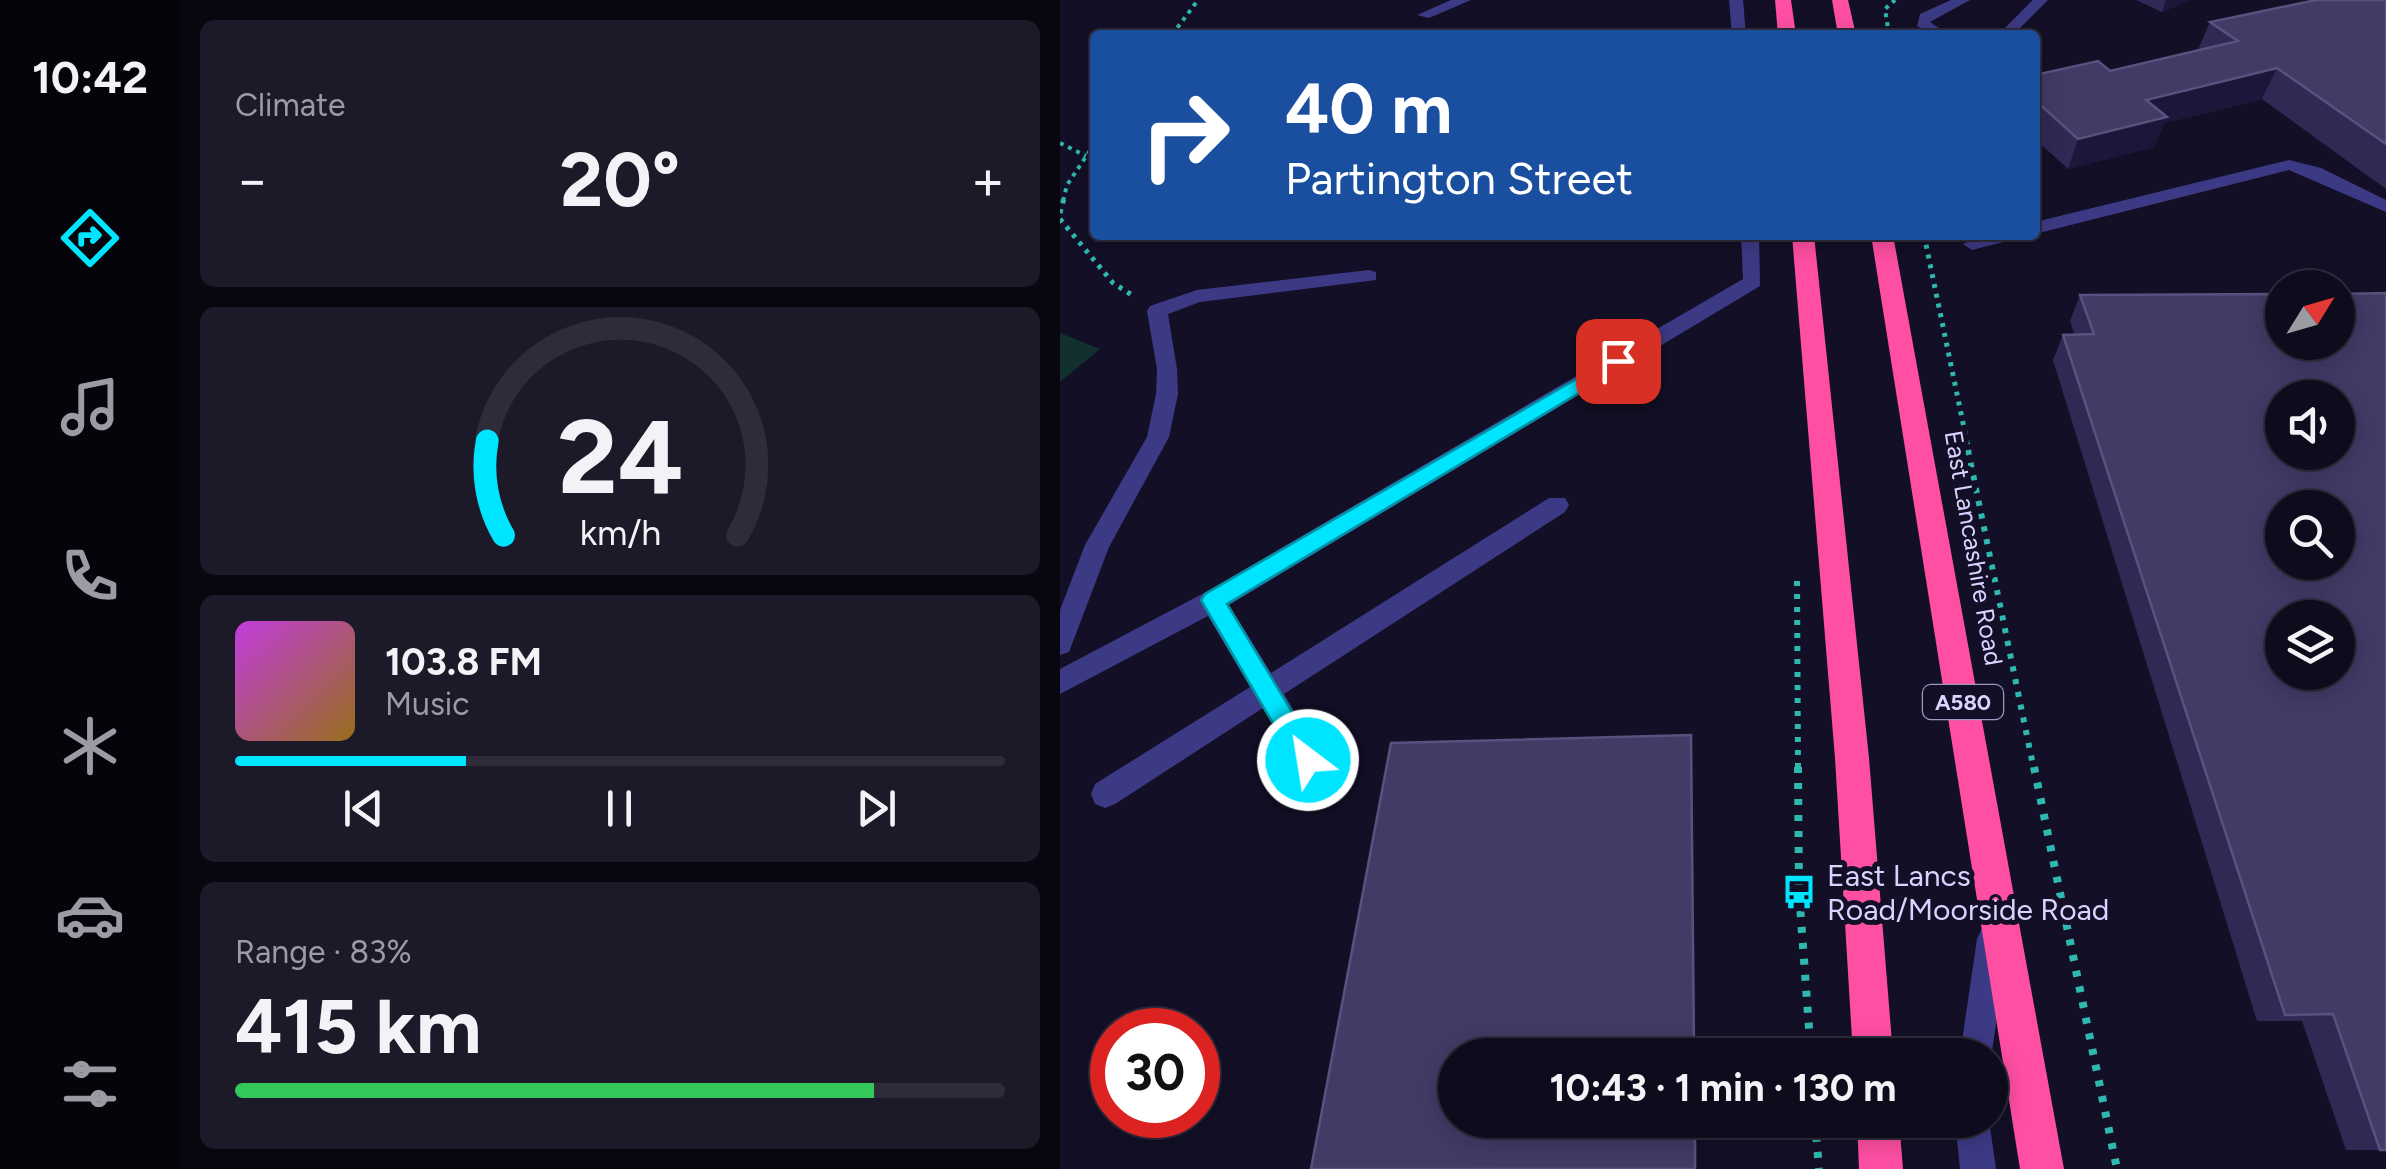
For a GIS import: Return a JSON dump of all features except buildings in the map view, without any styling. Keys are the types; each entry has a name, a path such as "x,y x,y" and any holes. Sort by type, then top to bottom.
{"highway":[{"path":"1782,0 1786,30"},
{"path":"1844,1 1846,30"},
{"path":"1803,240 1852,758 1872,1038"},
{"name":"East Lancashire Road","path":"1883,240 2042,1169"},
{"path":"1879,1138 1881,1169"}],"street":[{"path":"1424,15 1464,0"},
{"path":"1736,0 1739,30"},
{"path":"1933,30 1922,24 1925,17 1963,0"},
{"path":"2010,30 2041,0"},
{"path":"2040,227 2289,165 2318,170 2386,207"},
{"path":"1369,276 1303,295 1198,296 1157,311 1167,369 1167,394 1158,437 1097,545 1060,648 1063,680 1213,600 1752,282 1750,240"},
{"path":"1972,244 1988,240"},
{"path":"1105,794 1557,505"},
{"path":"1213,600 1308,760"},
{"path":"1979,1038 1998,904"},
{"path":"1974,1138 1978,1169"}],"path":[{"path":"1176,30 1198,0"},
{"path":"1888,30 1884,16 1887,2 1894,0"},
{"path":"1060,143 1086,156"},
{"path":"1090,151 1067,184 1060,216 1114,284 1157,311"},
{"path":"1925,240 2117,1169"},
{"path":"1796,570 1799,892 1809,1038"},
{"path":"1816,1138 1819,1169"}],"green space":[{"path":"1060,333 1100,349 1060,382"}],"place":[{"name":"East Lancs Road/Moorside Road","path":"1799,892"}],"route":[{"path":"1308,760 1213,600 1618,361"}]}
